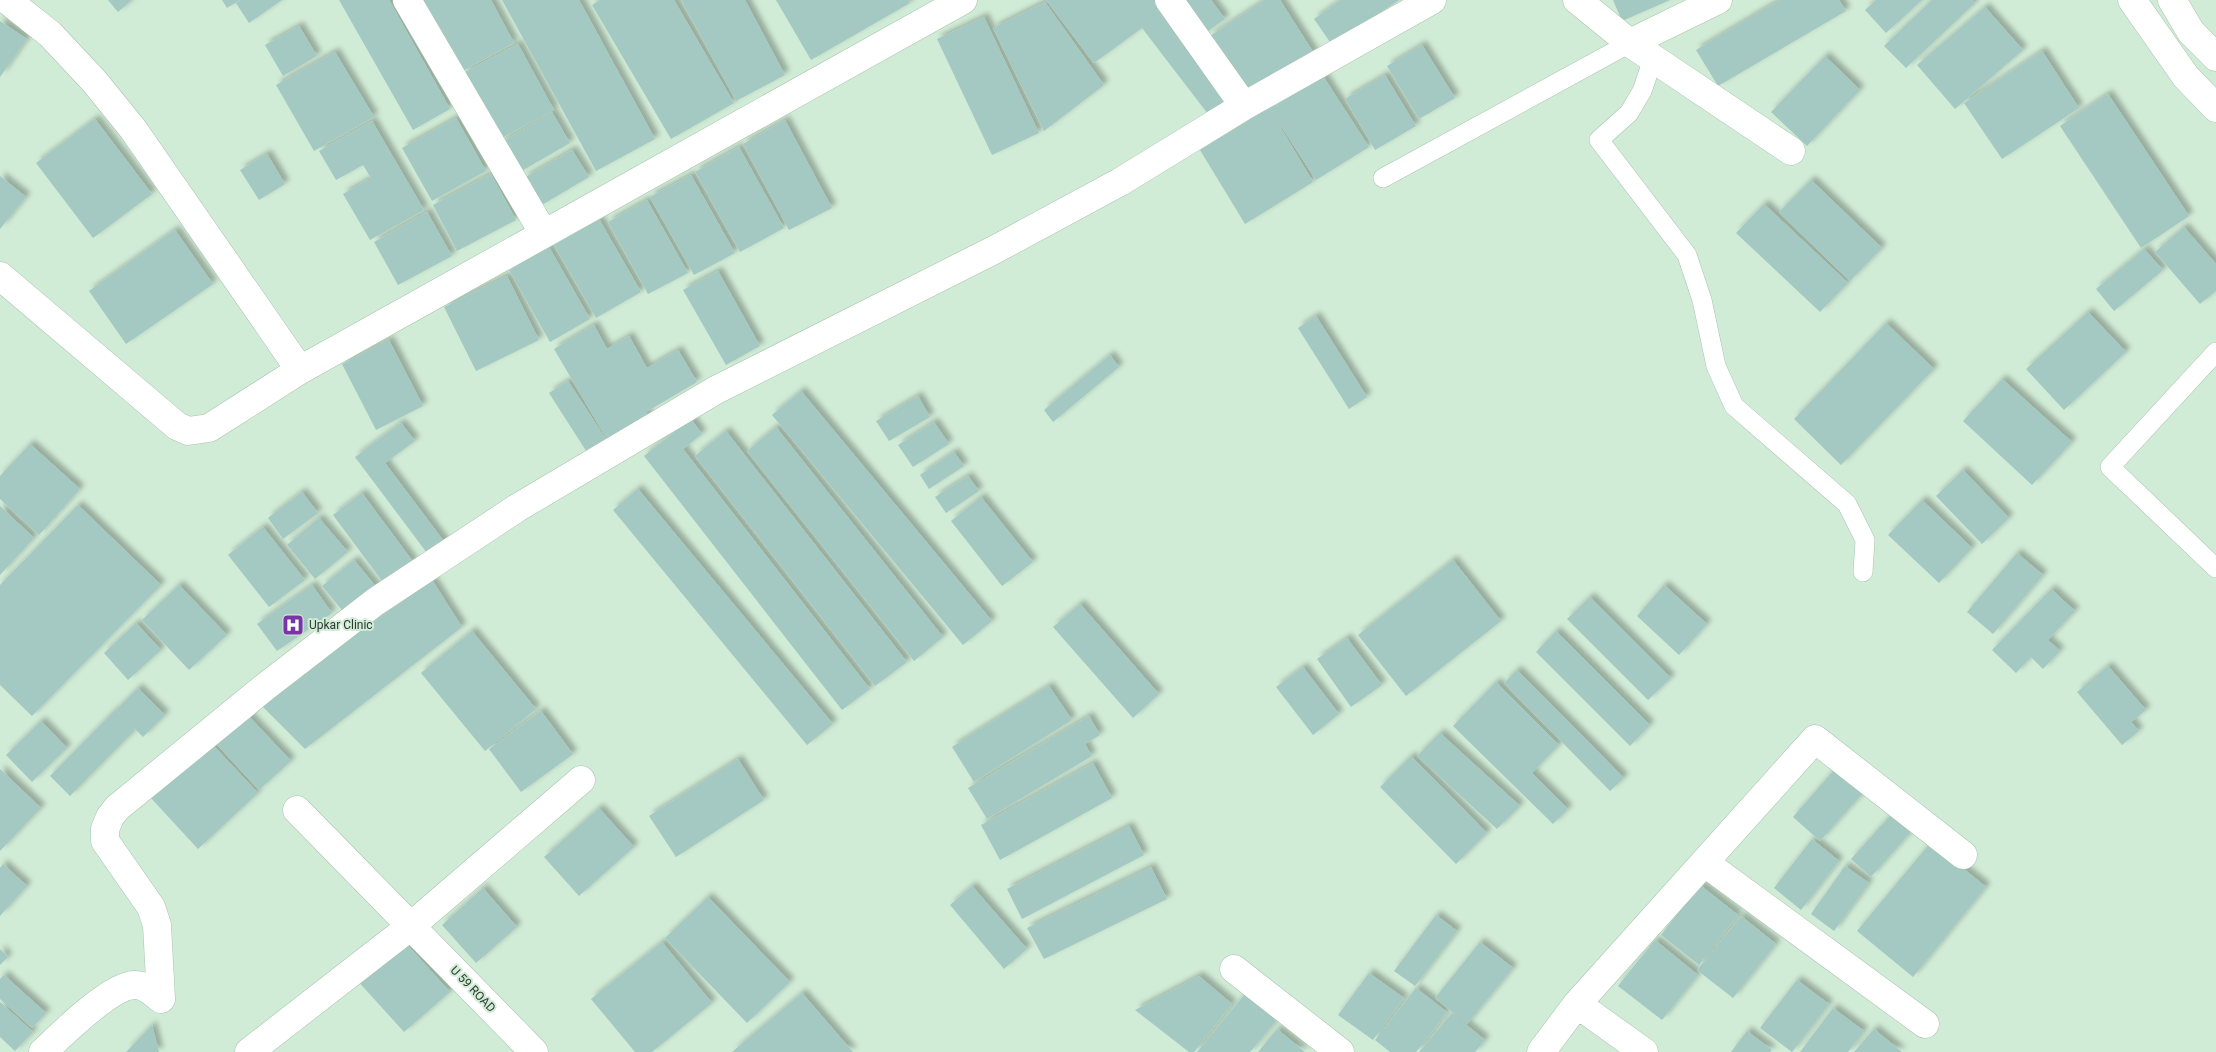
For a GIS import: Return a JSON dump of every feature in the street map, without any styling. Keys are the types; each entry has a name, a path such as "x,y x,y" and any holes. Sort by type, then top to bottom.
{"street":[{"path":"7,0 50,34 94,81 127,122 300,370"},
{"path":"407,0 544,234"},
{"path":"0,276 177,426 188,431 209,428 300,370 963,0"},
{"path":"1169,0 1244,106"},
{"path":"43,1052 79,1019 124,988 134,984 143,987 161,999 158,925 152,907 105,841 105,829 110,817 117,808 264,687 376,602 517,508 699,400 994,250 1095,195 1244,106 1432,0"},
{"path":"1577,0 1630,43 1791,151"},
{"path":"1630,43 1718,0"},
{"path":"2132,0 2186,77 2216,108"},
{"path":"2172,0 2191,32 2216,57"},
{"path":"1540,1052 1577,1004 1815,739 1963,855"},
{"path":"249,1052 411,926 581,780"},
{"name":"U 59 ROAD","path":"297,810 534,1052"},
{"path":"1705,863 1925,1024"},
{"path":"1234,969 1340,1052"},
{"path":"1577,1004 1644,1052"}],"lane":[{"path":"1383,178 1630,43"},
{"path":"1653,59 1642,91 1629,113 1599,140 1687,255 1702,300 1716,366 1734,406 1847,504 1866,540 1863,572"},
{"path":"2216,352 2110,467 2216,568"}],"building":[{"path":"108,0 132,0 118,12"},
{"path":"222,0 240,0 227,8"},
{"path":"241,0 282,0 249,23 236,3"},
{"path":"339,0 389,0 450,109 413,130"},
{"path":"420,0 491,0 514,43 459,73"},
{"path":"502,0 579,0 655,139 596,171"},
{"path":"600,0 674,0 734,103 671,139 592,5"},
{"path":"681,0 745,0 785,75 736,101"},
{"path":"776,0 908,0 910,3 811,60"},
{"path":"1046,0 1156,0 1233,101 1211,118 1142,28 1094,63"},
{"path":"1176,0 1211,0 1225,19 1201,36"},
{"path":"1265,0 1280,0 1315,55 1250,97 1210,36"},
{"path":"1341,0 1399,0 1332,45 1314,19"},
{"path":"1613,0 1670,0 1622,21"},
{"path":"1780,0 1839,0 1846,11 1718,86 1696,50"},
{"path":"1876,0 1922,0 1886,33 1865,10"},
{"path":"1932,0 1972,0 1975,3 1906,68 1884,46"},
{"path":"1045,2 1104,85 1044,131 993,28"},
{"path":"1985,7 2023,50 1955,109 1917,65"},
{"path":"984,17 1039,133 992,155 937,39"},
{"path":"0,21 27,39 0,77"},
{"path":"299,26 317,56 283,76 265,45"},
{"path":"518,44 554,110 498,140 463,73"},
{"path":"1422,45 1455,98 1419,119 1387,66"},
{"path":"2042,51 2079,108 2002,159 1964,103"},
{"path":"335,52 374,117 314,151 276,85"},
{"path":"1825,56 1860,90 1807,146 1771,112"},
{"path":"1385,75 1416,126 1375,150 1345,99"},
{"path":"1323,76 1369,147 1316,180 1270,109"},
{"path":"2108,94 2189,216 2141,248 2060,126"},
{"path":"1269,108 1313,182 1245,224 1200,150"},
{"path":"552,112 570,143 518,173 500,143"},
{"path":"456,118 486,171 432,201 402,148"},
{"path":"95,119 152,194 93,238 36,163"},
{"path":"785,120 832,208 789,230 743,144"},
{"path":"372,121 424,210 370,240 343,194 371,178 363,165 336,180 319,151"},
{"path":"739,147 784,228 740,252 695,172"},
{"path":"572,150 589,177 540,206 524,178"},
{"path":"267,154 285,184 259,200 240,170"},
{"path":"491,174 516,220 457,251 433,205"},
{"path":"691,175 735,253 694,275 650,197"},
{"path":"0,176 26,197 0,229"},
{"path":"1811,180 1882,248 1850,281 1779,212"},
{"path":"647,200 688,273 648,294 608,222"},
{"path":"1764,204 1848,283 1820,312 1736,233"},
{"path":"427,212 452,256 398,285 374,242"},
{"path":"599,219 641,292 596,318 554,245"},
{"path":"2184,227 2216,264 2216,291 2200,304 2155,252"},
{"path":"175,230 213,284 126,344 89,291"},
{"path":"549,247 590,319 550,342 509,270"},
{"path":"2144,249 2163,270 2114,311 2096,289"},
{"path":"718,271 760,346 726,365 683,290"},
{"path":"507,276 539,340 476,371 444,307"},
{"path":"2088,312 2126,352 2064,410 2026,369"},
{"path":"1316,316 1367,397 1349,409 1298,328"},
{"path":"1886,323 1934,369 1841,465 1794,419"},
{"path":"594,325 607,349 629,336 647,368 678,350 697,382 646,412 649,418 608,441 554,349"},
{"path":"389,340 423,406 376,430 342,364"},
{"path":"1110,355 1119,367 1053,422 1044,410"},
{"path":"2002,379 2072,442 2032,485 1963,421"},
{"path":"568,381 609,444 590,457 549,393"},
{"path":"801,391 992,621 963,645 772,415"},
{"path":"918,396 930,417 889,441 876,421"},
{"path":"691,419 702,434 683,449 870,689 842,710 644,456"},
{"path":"934,422 949,444 913,467 898,445"},
{"path":"401,423 415,441 385,463 446,544 430,557 355,457"},
{"path":"776,427 943,637 914,661 747,451"},
{"path":"726,431 907,662 875,686 695,456"},
{"path":"30,444 80,489 39,535 0,499 0,476"},
{"path":"954,452 964,466 929,489 920,475"},
{"path":"1963,470 2009,518 1982,544 1936,496"},
{"path":"968,476 979,491 946,513 935,497"},
{"path":"638,489 833,724 807,745 613,510"},
{"path":"302,492 318,513 283,539 268,518"},
{"path":"362,493 414,563 385,585 333,515"},
{"path":"981,497 1033,562 1002,586 951,521"},
{"path":"1922,500 1972,548 1939,583 1888,535"},
{"path":"78,505 161,585 32,716 0,685 0,585"},
{"path":"0,506 34,538 0,575"},
{"path":"319,518 348,552 315,579 287,545"},
{"path":"263,527 305,580 269,607 228,555"},
{"path":"2017,553 2043,575 1993,634 1967,612"},
{"path":"354,560 378,589 346,615 322,586"},
{"path":"1453,560 1501,621 1406,696 1358,635"},
{"path":"432,580 462,627 305,749 259,703"},
{"path":"179,585 227,635 189,670 142,620"},
{"path":"312,585 332,613 277,651 257,624"},
{"path":"1664,585 1707,624 1679,655 1637,616"},
{"path":"2051,589 2075,611 2048,640 2060,651 2043,669 2031,657 2016,673 1992,650"},
{"path":"1590,597 1671,678 1648,700 1567,619"},
{"path":"1080,604 1159,694 1133,718 1053,627"},
{"path":"136,623 161,650 128,680 104,653"},
{"path":"472,631 536,709 485,751 421,673"},
{"path":"1556,631 1650,725 1630,746 1536,652"},
{"path":"1347,638 1382,685 1351,707 1317,659"},
{"path":"2108,666 2146,710 2131,722 2139,731 2122,745 2077,692"},
{"path":"1303,667 1339,714 1313,735 1276,687"},
{"path":"1517,670 1624,778 1610,791 1504,683"},
{"path":"1496,682 1559,745 1532,773 1568,809 1553,824 1453,726"},
{"path":"1049,686 1072,720 974,782 952,747"},
{"path":"138,688 165,715 143,737 116,710"},
{"path":"115,710 135,730 70,796 50,776"},
{"path":"243,710 291,761 259,790 212,739"},
{"path":"541,711 573,754 521,792 489,749"},
{"path":"1089,716 1100,735 1085,744 1092,756 987,819 968,788"},
{"path":"41,721 67,748 32,782 6,755"},
{"path":"1440,733 1520,806 1497,829 1417,756"},
{"path":"210,742 258,793 198,849 150,797"},
{"path":"1411,756 1487,833 1456,864 1380,787"},
{"path":"738,759 764,800 676,857 649,816"},
{"path":"1093,763 1112,798 1000,860 981,825"},
{"path":"0,769 41,808 0,851"},
{"path":"1834,770 1862,794 1820,841 1793,817"},
{"path":"599,808 634,847 579,896 544,857"},
{"path":"1897,808 1917,825 1871,877 1851,859"},
{"path":"1129,826 1144,855 1022,919 1007,889"},
{"path":"1812,839 1839,861 1801,910 1774,888"},
{"path":"1931,842 1986,887 1913,977 1857,931"},
{"path":"3,864 27,886 0,916 0,868"},
{"path":"1845,866 1869,883 1834,931 1811,914"},
{"path":"1151,867 1167,899 1044,959 1027,928"},
{"path":"1700,885 1738,915 1699,965 1661,935"},
{"path":"972,886 1027,949 1004,969 950,905"},
{"path":"483,888 517,927 476,963 442,925"},
{"path":"708,897 790,982 747,1023 665,938"},
{"path":"1436,915 1457,931 1415,986 1394,971"},
{"path":"1741,916 1776,944 1733,998 1697,970"},
{"path":"402,939 450,992 404,1032 356,979"},
{"path":"1655,940 1698,975 1662,1020 1618,986"},
{"path":"662,942 712,1003 652,1052 635,1052 591,999"},
{"path":"1480,942 1513,968 1467,1024 1435,998"},
{"path":"0,949 8,957 0,965"},
{"path":"1369,973 1404,998 1373,1040 1338,1015"},
{"path":"4,975 46,1013 32,1028 0,999 0,979"},
{"path":"1199,976 1232,1004 1194,1052 1189,1052 1135,1010"},
{"path":"1797,980 1829,1004 1792,1052 1760,1028"},
{"path":"1416,988 1447,1012 1416,1052 1390,1052 1375,1040"},
{"path":"802,993 853,1052 732,1052"},
{"path":"1245,994 1277,1020 1250,1052 1197,1052"},
{"path":"0,1002 33,1032 15,1051 0,1037"},
{"path":"1833,1008 1864,1031 1848,1052 1800,1052"},
{"path":"1452,1013 1485,1040 1475,1052 1419,1052"},
{"path":"152,1025 159,1052 126,1052"},
{"path":"1277,1029 1305,1052 1258,1052"},
{"path":"1874,1029 1902,1052 1854,1052"},
{"path":"1747,1031 1772,1050 1770,1052 1731,1052"}],"place":[{"name":"Upkar Clinic","path":"293,625"}]}
